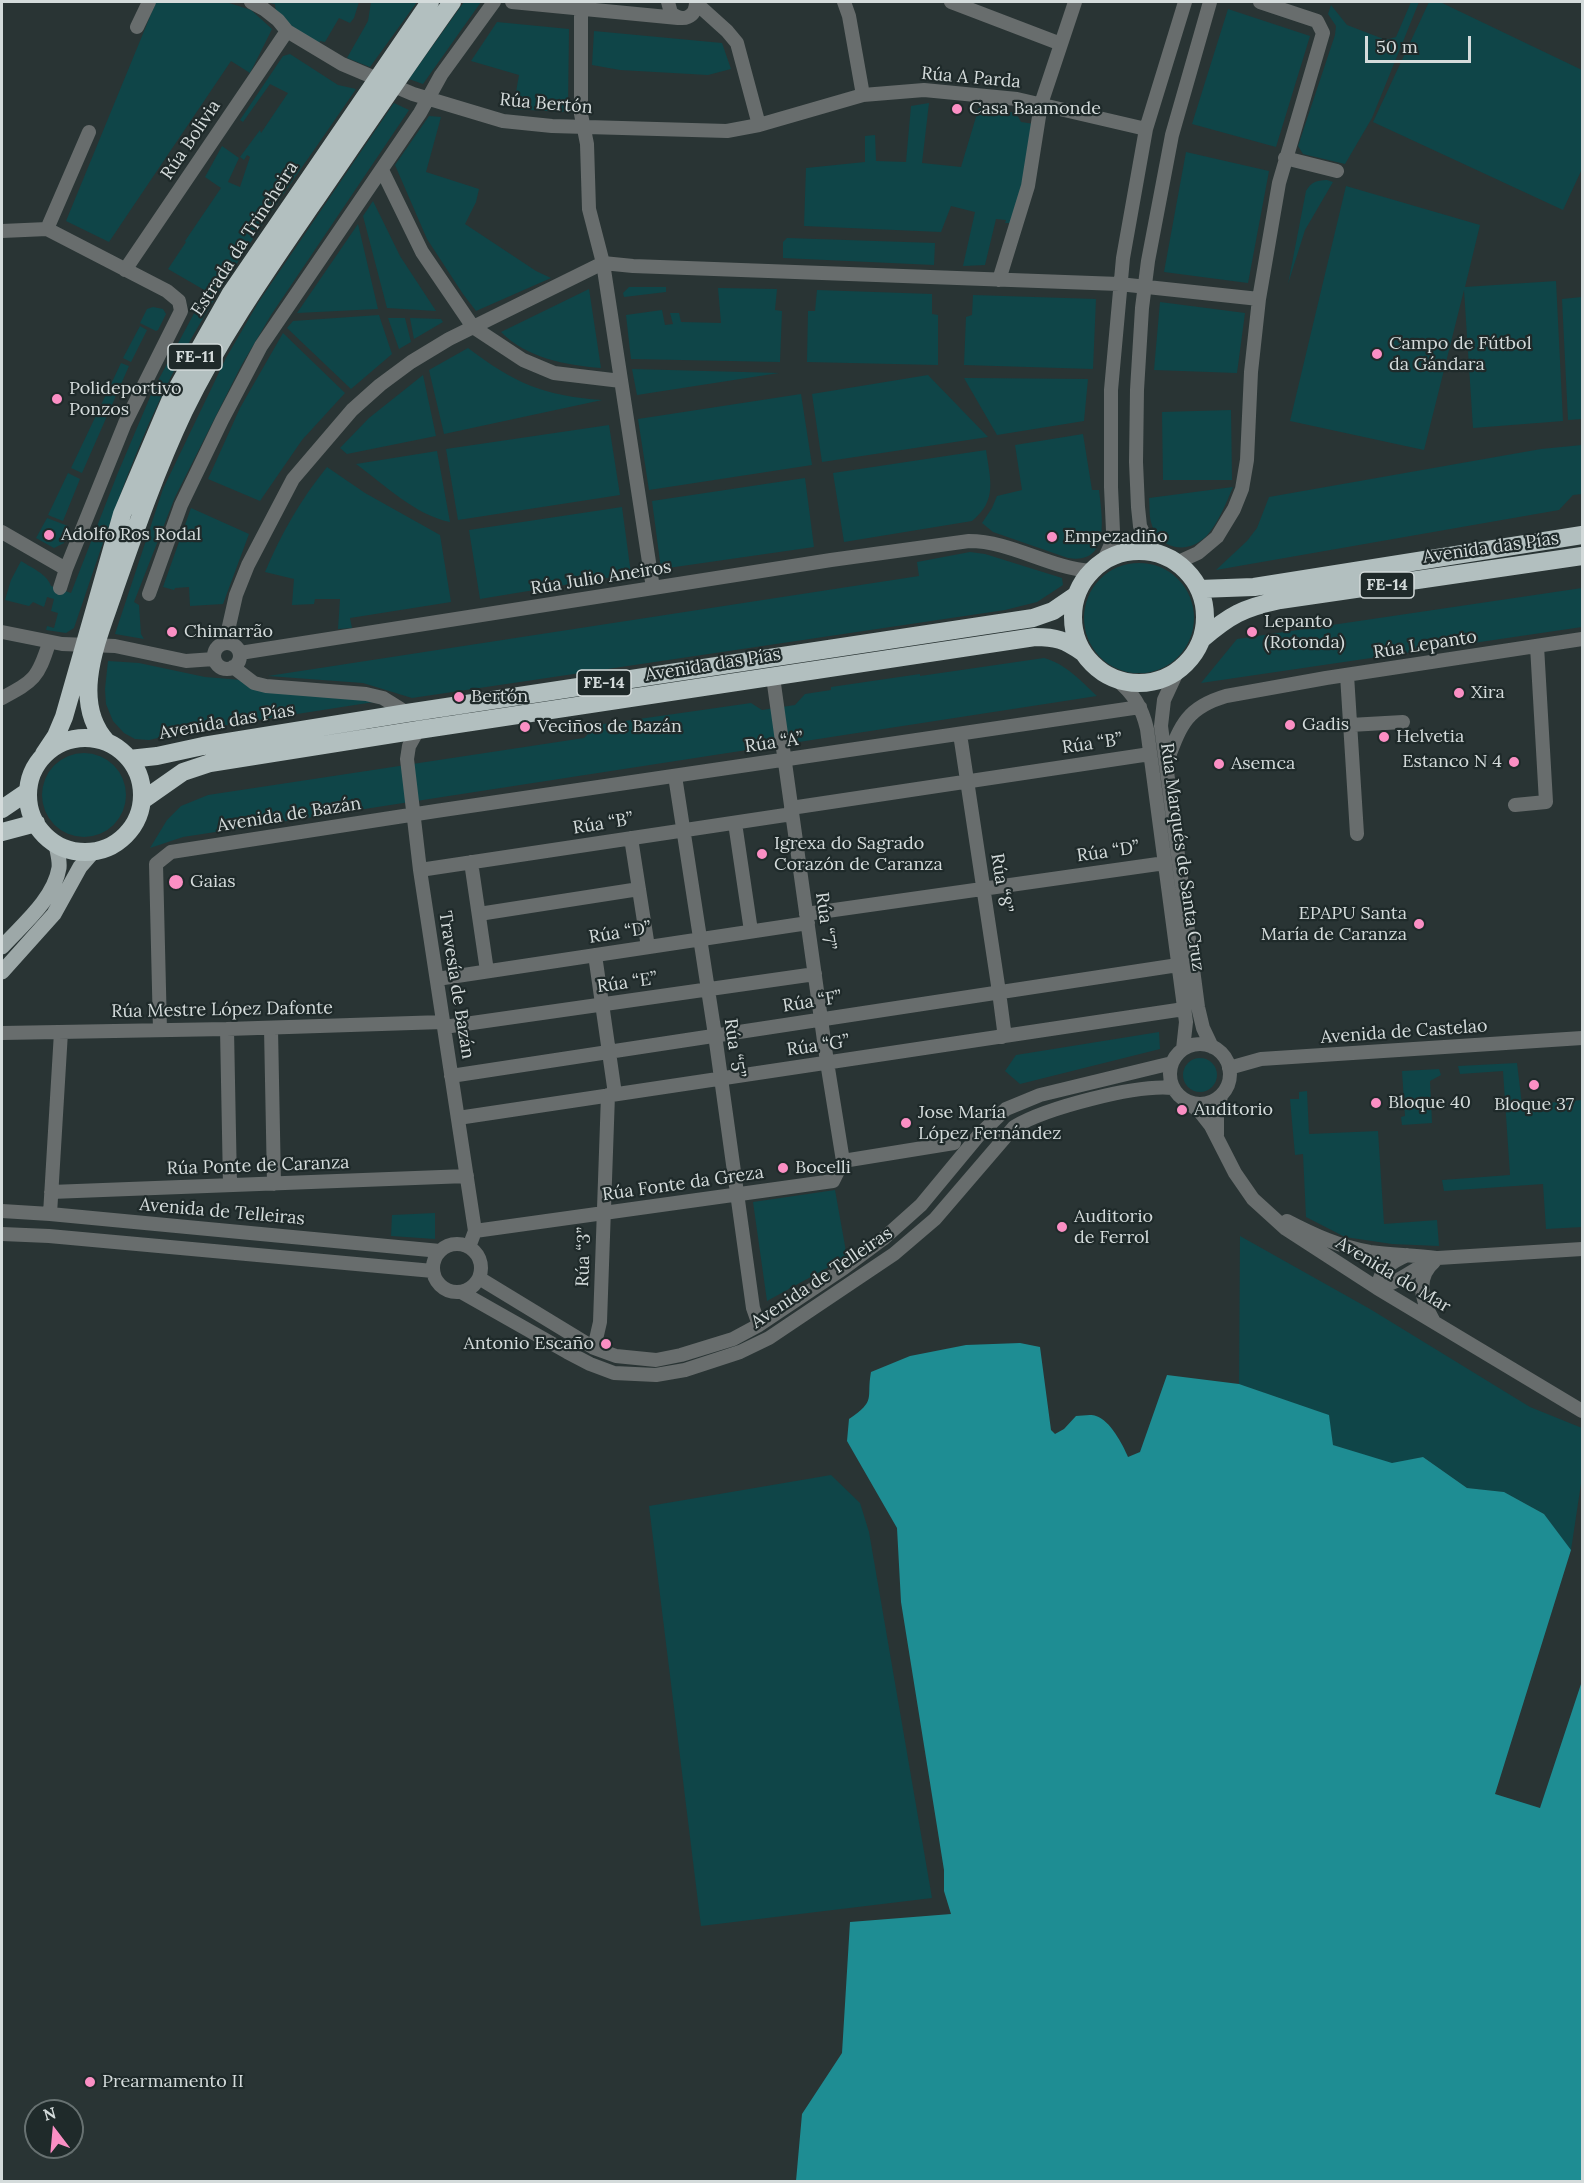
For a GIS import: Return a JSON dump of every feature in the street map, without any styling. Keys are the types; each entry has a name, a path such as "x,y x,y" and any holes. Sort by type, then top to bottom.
{"highway":[{"name":"Estrada da Trincheira","path":"44,754 56,736 64,717 122,514 170,401 231,293 430,2"},
{"name":"Estrada da Trincheira","path":"107,742 93,721 90,707 89,687 94,652 138,520 184,411 243,306 452,2"},
{"name":"Avenida das Pías","path":"1199,589 1254,587 1582,535"},
{"path":"1129,552 1157,554 1186,570 1199,589 1205,614 1202,639 1191,657 1177,672 1164,679 1151,682 1127,683 1093,666 1082,652 1073,625 1072,610 1075,596 1081,584 1097,566 1129,552"},
{"name":"Avenida das Pías","path":"1202,639 1226,618 1250,607 1280,600 1582,556"},
{"name":"Avenida das Pías","path":"129,759 407,713 1033,618 1053,611 1075,596"},
{"name":"Avenida das Pías","path":"143,800 183,772 210,763 418,730 1035,637 1051,637 1067,641 1082,652"},
{"path":"91,738 107,742 129,759 140,778 143,800 131,828 119,840 107,848 93,852 74,852 48,838 31,813 27,792 34,767 44,754 74,739 91,738"},
{"path":"2,809 27,792"},
{"path":"2,832 36,823"}],"main road":[{"path":"2,947 36,909 55,880 59,867 56,844"},
{"path":"2,972 54,914 80,867 93,852"}],"street":[{"path":"137,27 149,2"},
{"name":"Rúa Bertón","path":"251,2 267,5 287,31 342,64 412,94 503,121 727,131 759,125 863,95"},
{"path":"149,594 181,506 261,346 382,170 429,98 441,75 494,2"},
{"path":"512,2 678,18 692,14 696,2 737,43 759,125"},
{"path":"668,2 671,13 678,18"},
{"path":"844,2 849,16 863,95"},
{"path":"951,2 1061,44"},
{"path":"999,280 1028,186 1041,104 1075,2"},
{"path":"1097,566 1113,540 1111,390 1119,284 1146,129 1185,2"},
{"path":"1157,554 1140,526 1137,498 1137,390 1145,287 1172,135 1210,2"},
{"path":"1176,563 1209,546 1227,523 1242,489 1247,460 1251,372 1259,299 1285,158 1323,33 1317,21 1260,2"},
{"path":"581,9 581,114 587,144 589,209 603,263 653,588"},
{"name":"Rúa Bolivia","path":"125,270 287,31"},
{"name":"Rúa A Parda","path":"863,95 924,90 1017,99 1146,129"},
{"path":"47,229 89,132"},
{"path":"1285,158 1337,171"},
{"path":"382,170 422,252 473,327 523,360 554,372 621,381"},
{"path":"2,231 47,229 167,291 178,301 181,311 126,423 60,588"},
{"path":"228,643 227,635 236,595 248,565 293,479 352,410 380,385 423,354 603,263 645,267 1119,284 1259,299"},
{"path":"2,532 66,569"},
{"name":"Rúa Julio Aneiros","path":"240,653 969,541 985,541 1064,567 1097,566"},
{"path":"2,632 56,644 115,646 186,661 214,659"},
{"name":"Rúa Lepanto","path":"1166,764 1180,728 1199,707 1212,700 1347,675 1582,639"},
{"path":"214,659 218,647 228,643 235,646 240,653 239,661 233,667"},
{"path":"2,698 30,683 56,644"},
{"path":"1515,805 1546,802 1537,646"},
{"path":"214,659 221,667 233,667 254,682 266,686 366,694 383,698 407,713"},
{"name":"Rúa Marqués de Santa Cruz","path":"1177,672 1167,690 1161,726 1198,1007 1203,1028 1212,1047"},
{"path":"1347,675 1357,834"},
{"name":"Rúa “7”","path":"773,677 843,1161"},
{"name":"Rúa Marqués de Santa Cruz","path":"1116,679 1130,691 1145,721 1184,1009 1186,1030 1183,1049"},
{"name":"Rúa “A”","path":"413,814 1140,707"},
{"path":"1350,725 1403,722"},
{"name":"Travesía de Bazán","path":"418,730 407,753 413,814 475,1230 469,1247"},
{"name":"Rúa “8”","path":"960,734 999,992 1004,1030 1002,1037"},
{"name":"Rúa “B”","path":"420,870 735,823 791,811 967,781 1150,754"},
{"name":"Rúa “5”","path":"675,776 715,1035 753,1308 759,1325"},
{"name":"Avenida de Bazán","path":"160,1030 156,864 171,852 413,814"},
{"path":"735,823 751,932"},
{"path":"631,838 648,947"},
{"path":"471,862 487,970"},
{"name":"Rúa “D”","path":"437,979 751,932 807,919 983,888 1165,863"},
{"path":"479,914 639,890"},
{"name":"Rúa “3”","path":"594,1348 600,1322 611,1095 609,1051 595,955"},
{"name":"Rúa “F”","path":"451,1076 1178,965"},
{"name":"Rúa “E”","path":"444,1025 815,974"},
{"name":"Rúa “G”","path":"458,1118 1184,1009"},
{"name":"Rúa Mestre López Dafonte","path":"2,1033 444,1025"},
{"path":"271,1028 274,1184"},
{"path":"227,1029 230,1185"},
{"path":"50,1214 61,1032"},
{"name":"Avenida de Castelao","path":"1229,1068 1261,1059 1582,1038"},
{"path":"1196,1044 1212,1047 1223,1055 1229,1068 1229,1083 1221,1096 1205,1104 1187,1102 1173,1088 1169,1076 1172,1063 1183,1049 1196,1044"},
{"name":"Avenida de Telleiras","path":"479,1278 594,1348 616,1356 656,1360 733,1339 759,1325 883,1239 921,1205 979,1135 1006,1109 1040,1095 1172,1063"},
{"name":"Avenida de Telleiras","path":"461,1292 567,1352 615,1373 656,1375 685,1370 740,1352 769,1338 894,1254 934,1219 1014,1127 1043,1113 1130,1091 1153,1087 1173,1088"},
{"name":"Avenida do Mar","path":"1217,1135 1216,1112 1221,1096"},
{"name":"Avenida do Mar","path":"1187,1102 1200,1112 1217,1135 1236,1173 1261,1208 1302,1240 1377,1288 1582,1411"},
{"path":"843,1161 954,1143"},
{"name":"Rúa Fonte da Greza","path":"475,1230 833,1181 843,1161"},
{"name":"Rúa Ponte de Caranza","path":"51,1192 466,1176"},
{"path":"1261,1208 1317,1237 1368,1251 1438,1258 1582,1249"},
{"name":"Avenida de Telleiras","path":"2,1211 440,1251"},
{"path":"2,1234 49,1236 433,1271"},
{"path":"453,1244 469,1247 475,1251 481,1264 479,1278 469,1289 461,1292 446,1289 435,1278 433,1271 440,1251 453,1244"},
{"path":"1377,1288 1380,1275 1386,1266 1407,1255"},
{"path":"1377,1288 1395,1282 1416,1268 1438,1258"},
{"path":"1433,1320 1426,1308 1421,1284 1424,1272 1438,1258"}],"shaded area":[{"path":"156,2 226,2 251,10 272,29 250,73 231,61 109,242 66,221"},
{"path":"265,2 359,2 350,23 339,18 325,42 320,41 318,46 276,14 275,4"},
{"path":"371,2 417,2 370,67 347,58 368,21"},
{"path":"464,2 481,2 423,84 409,79"},
{"path":"1411,2 1419,2 1372,118 1345,164 1303,154 1298,146 1335,35 1336,26 1328,14 1331,5 1347,25 1386,40 1396,37"},
{"path":"1429,2 1440,2 1582,70 1582,169 1563,210 1373,122"},
{"path":"1228,9 1310,36 1276,147 1192,124"},
{"path":"497,22 569,29 568,106 563,112 513,109 519,75 471,61"},
{"path":"594,31 722,43 731,69 708,75 620,70 592,65"},
{"path":"290,54 338,85 356,89 253,238 205,315 162,395 115,510 74,628 66,633 46,630 47,626 54,628 58,613 51,611 54,599 47,597 44,607 33,602 29,606 5,600 11,580 21,561 43,575 51,586 71,593 153,390 206,291 168,269 221,188 205,177 222,146 239,158 228,182 240,187 250,157 247,155 244,160 240,157 260,130 261,133 288,93 270,84 243,122 240,120 283,56"},
{"path":"394,103 409,110 271,315 241,366 175,497 134,602 139,605 141,634 144,639 115,634 163,489 226,358 258,303"},
{"path":"929,103 922,163 961,167 979,107 1016,113 1021,122 1034,124 1025,183 1011,223 996,219 985,265 963,266 975,212 951,206 941,232 804,226 806,168 865,162 865,136 875,135 876,161 906,162 911,106"},
{"path":"429,116 441,117 426,172 479,189 476,202 465,224 536,271 551,278 476,311 463,294 427,239 395,165"},
{"path":"1186,152 1269,171 1248,283 1164,272"},
{"path":"1327,180 1333,182 1305,230 1288,284 1306,191 1315,182"},
{"name":"Campo de Fútbol da Gándara","path":"1346,186 1480,225 1465,287 1556,281 1563,421 1473,428 1464,290 1424,450 1290,421"},
{"path":"373,201 400,256 436,311 387,308 363,216"},
{"path":"358,224 378,309 297,313"},
{"path":"787,238 935,243 934,265 783,258 783,242"},
{"path":"629,287 666,287 666,292 624,297 623,293"},
{"path":"718,288 777,289 775,310 782,311 780,362 631,359 626,315 662,310 665,325 673,324 670,313 679,313 681,322 721,323"},
{"path":"589,289 601,368 547,359 511,341 501,332"},
{"path":"817,290 932,294 932,314 938,315 938,365 807,362 808,311 815,311"},
{"path":"973,295 1096,299 1093,369 964,365 966,317 972,315"},
{"name":"Campo de Fútbol da Gándara","path":"1582,297 1582,419 1568,420 1562,299"},
{"path":"1160,302 1245,313 1237,373 1154,370"},
{"path":"153,307 163,309 166,314 156,331 140,323 147,309"},
{"path":"379,315 392,354 351,389 287,328 293,321"},
{"path":"388,318 405,318 411,342 399,349"},
{"path":"410,318 441,319 443,322 414,339"},
{"path":"140,326 147,330 131,362 123,358"},
{"path":"283,333 345,393 302,440 260,501 208,479 240,408"},
{"path":"468,348 500,370 530,386 563,395 602,400 444,434 429,370"},
{"path":"121,363 129,366 82,473 71,468"},
{"path":"632,369 779,373 637,395"},
{"path":"423,375 436,436 347,454 340,448 369,418"},
{"path":"928,375 988,437 822,462 812,394"},
{"path":"964,378 1088,379 1084,421 997,435"},
{"path":"801,394 812,465 649,490 638,419"},
{"path":"1231,410 1232,480 1163,480 1162,412"},
{"path":"609,425 620,495 458,520 446,449"},
{"path":"1083,434 1092,490 1099,490 1102,525 1101,537 1091,554 1082,558 1068,558 993,532 982,523 997,496 1022,490 1015,445"},
{"path":"1582,445 1582,494 1573,495 1559,510 1216,570 1247,541 1257,528 1269,497 1541,449"},
{"path":"986,450 990,480 989,497 986,505 972,521 844,542 833,473"},
{"path":"437,451 450,522 413,506 356,464"},
{"path":"327,467 365,493 440,535 451,602 350,618 352,628 338,629 340,599 315,599 314,604 292,605 294,579 265,572 292,517"},
{"path":"68,473 80,479 63,521 48,515"},
{"path":"805,478 814,547 661,569 652,501"},
{"path":"1233,487 1209,533 1193,545 1176,547 1161,539 1155,532 1150,519 1149,498"},
{"path":"622,507 631,574 480,599 469,530"},
{"path":"191,508 249,534 223,604 190,606 189,587 174,590 163,587"},
{"path":"47,518 68,526 70,529 64,543 54,548 36,538"},
{"path":"970,552 985,554 1062,578 1063,585 1037,602 1005,610 412,698 363,683 268,676 919,576 917,562"},
{"path":"1139,563 1160,567 1178,579 1190,597 1194,618 1190,639 1178,657 1160,669 1139,673 1118,669 1100,657 1088,639 1084,618 1088,597 1100,579 1118,567"},
{"path":"1582,588 1582,627 1201,683 1237,639"},
{"path":"1044,658 1066,669 1097,696 183,837 150,848 167,820 181,806 208,795 584,738 597,725 751,703 762,710 795,705 805,694 831,690 831,687"},
{"path":"108,661 139,663 205,677 242,680 374,702 188,731 149,740 135,739 124,733 113,721 106,704"},
{"path":"84,753 100,756 114,765 123,779 126,795 123,811 114,825 100,834 84,837 68,834 54,825 45,811 42,795 45,779 54,765 68,756"},
{"path":"1159,1032 1160,1049 1020,1084 1005,1071 1016,1055"},
{"path":"1200,1058 1212,1063 1217,1075 1212,1087 1200,1092 1188,1087 1183,1075 1188,1063"},
{"path":"1517,1063 1522,1105 1582,1100 1582,1227 1546,1229 1543,1184 1444,1191 1442,1180 1510,1175 1503,1071 1460,1074 1458,1066"},
{"path":"1439,1069 1441,1075 1430,1081 1432,1123 1402,1125 1401,1117 1405,1116 1402,1071"},
{"path":"1307,1091 1309,1134 1378,1131 1384,1224 1437,1220 1439,1246 1392,1244 1345,1237 1306,1217 1303,1154 1295,1155 1290,1099 1299,1099 1299,1092"},
{"path":"835,1190 847,1257 767,1301 753,1202"},
{"path":"435,1213 435,1239 391,1236 392,1215"},
{"path":"1240,1236 1370,1309 1530,1407 1582,1428 1582,1477 1571,1550 1544,1514 1504,1492 1467,1488 1423,1457 1392,1464 1333,1445 1328,1415 1239,1384"},
{"path":"831,1475 860,1503 869,1532 932,1898 701,1926 649,1506"}],"water":[{"path":"1020,1343 1040,1347 1051,1430 1055,1434 1064,1429 1076,1416 1096,1416 1111,1428 1128,1457 1140,1452 1167,1375 1239,1384 1329,1415 1333,1445 1392,1463 1423,1457 1467,1488 1504,1492 1544,1514 1571,1550 1495,1794 1540,1808 1582,1681 1582,2181 796,2181 802,2114 842,2053 850,1922 951,1914 944,1891 944,1870 901,1602 897,1528 847,1441 849,1419 867,1403 871,1372 910,1356 966,1345"}],"place":[{"name":"Casa Baamonde","path":"957,109"},
{"name":"Campo de Fútbol da Gándara","path":"1377,354"},
{"name":"Polideportivo Ponzos","path":"57,399"},
{"name":"Adolfo Ros Rodal","path":"49,535"},
{"name":"Empezadiño","path":"1052,537"},
{"name":"Chimarrão","path":"172,632"},
{"name":"Lepanto (Rotonda)","path":"1252,632"},
{"name":"Xira","path":"1459,693"},
{"name":"Bertón","path":"459,697"},
{"name":"Gadis","path":"1290,725"},
{"name":"Veciños de Bazán","path":"525,727"},
{"name":"Helvetia","path":"1384,737"},
{"name":"Estanco N 4","path":"1514,762"},
{"name":"Asemca","path":"1219,764"},
{"name":"Igrexa do Sagrado Corazón de Caranza","path":"762,854"},
{"name":"Gaias","path":"176,882"},
{"name":"EPAPU Santa María de Caranza","path":"1419,924"},
{"name":"Bloque 37","path":"1534,1085"},
{"name":"Bloque 40","path":"1376,1103"},
{"name":"Auditorio","path":"1182,1110"},
{"name":"Jose María López Fernández","path":"906,1123"},
{"name":"Bocelli","path":"783,1168"},
{"name":"Auditorio de Ferrol","path":"1062,1227"},
{"name":"Antonio Escaño","path":"606,1344"},
{"name":"Prearmamento II","path":"90,2082"}]}
